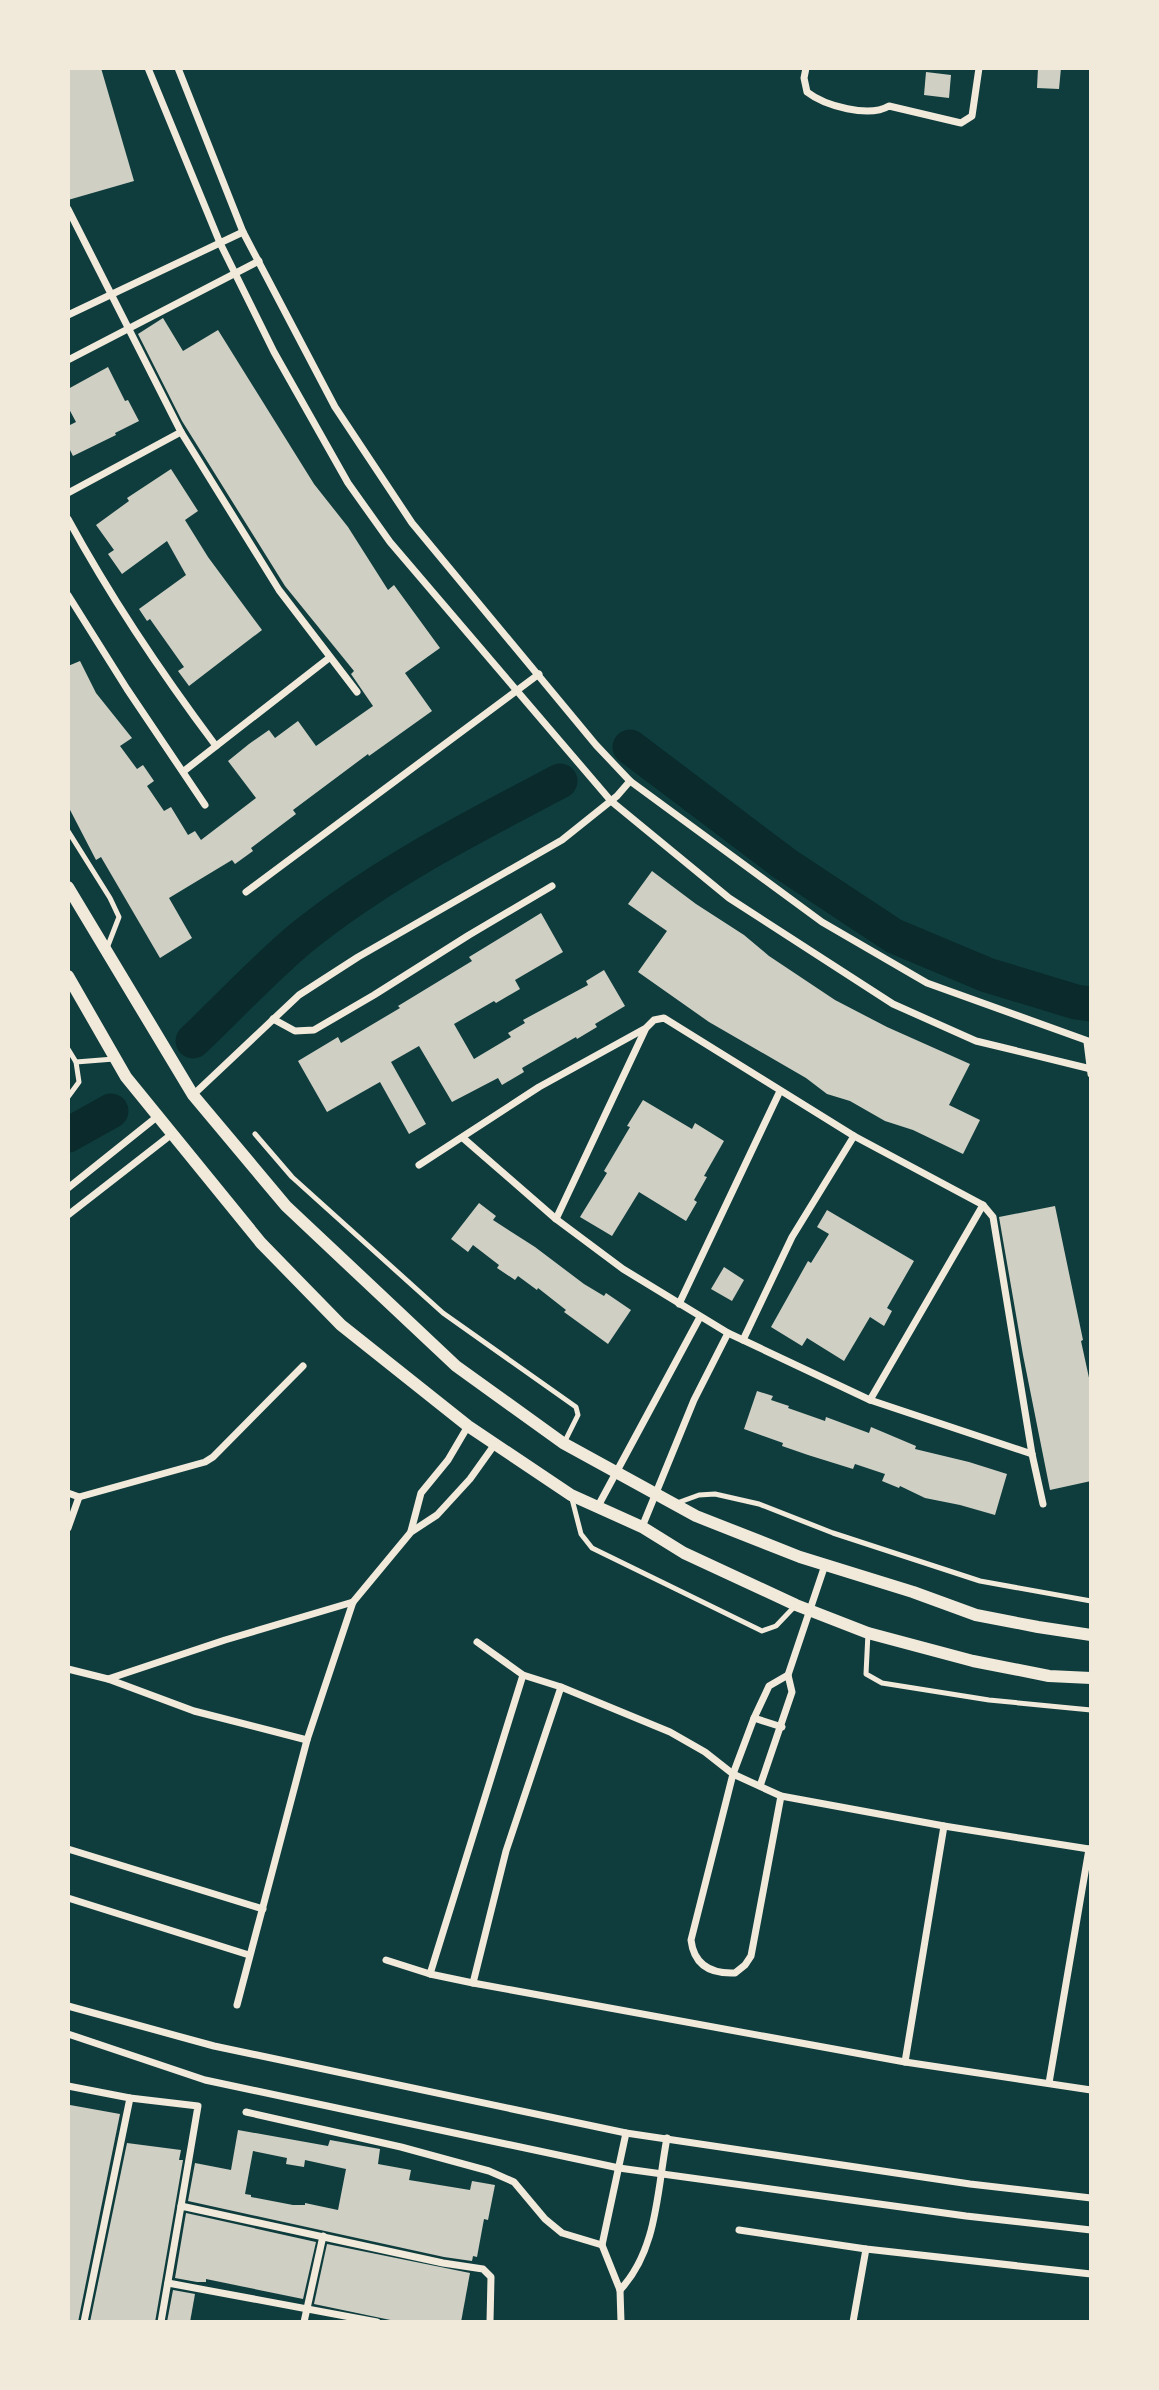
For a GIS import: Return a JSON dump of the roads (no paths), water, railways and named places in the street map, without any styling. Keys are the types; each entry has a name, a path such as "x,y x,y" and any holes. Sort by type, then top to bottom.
{"street":[{"path":"148,68 220,243 274,352 348,483 390,542 611,801 729,898 893,1004 976,1041 1090,1070 1089,1042 927,983 822,922 630,782 596,745 412,523 335,407 243,232 178,68"},
{"path":"806,68 804,78 807,92 817,100 856,110 880,112 889,106 961,124 972,116 979,68"},
{"path":"68,209 181,432 279,590 357,692"},
{"path":"68,315 243,232"},
{"path":"68,360 259,261"},
{"path":"68,493 181,432"},
{"path":"68,519 87,554 174,690 216,746"},
{"path":"68,595 205,805"},
{"path":"184,771 329,658"},
{"path":"246,892 539,674"},
{"path":"193,1095 299,995 358,957 562,840 611,801 630,782"},
{"path":"273,1019 295,1031 314,1030 552,886"},
{"path":"68,887 193,1095 286,1206 370,1283 445,1358 564,1443 696,1516 825,1565 976,1615 1038,1628 1091,1635"},
{"path":"68,976 114,1059 261,1243 341,1325 468,1426 571,1495 642,1527 684,1553 796,1605 868,1633 998,1666 1049,1676 1091,1678"},
{"path":"419,1165 539,1087 646,1028 654,1020 664,1018 854,1136 983,1205 993,1217 1032,1454 1043,1504"},
{"path":"556,1219 646,1028"},
{"path":"679,1304 780,1091"},
{"path":"68,1188 158,1116"},
{"path":"68,1215 172,1134"},
{"path":"743,1340 792,1237 854,1136"},
{"path":"463,1138 556,1219 622,1269 728,1333 870,1399 1032,1454"},
{"path":"870,1399 983,1205"},
{"path":"597,1509 700,1317"},
{"path":"642,1527 694,1400 728,1333"},
{"path":"68,1493 79,1497 205,1462 303,1366"},
{"path":"411,1532 421,1493 448,1460 468,1426"},
{"path":"237,2005 307,1740 353,1602 411,1532 437,1515 470,1479 495,1444"},
{"path":"68,1528 79,1497"},
{"path":"760,1786 792,1692 788,1675 825,1565"},
{"path":"108,1679 225,1640 353,1602"},
{"path":"477,1642 523,1675 561,1687 670,1732 705,1752 733,1774 780,1796 1090,1850 1049,2084"},
{"path":"68,1669 108,1679 194,1711 307,1740"},
{"path":"430,1974 523,1675"},
{"path":"780,1796 751,1956 746,1965 735,1973 706,1968 696,1957 691,1940 733,1774 769,1686 788,1675"},
{"path":"473,1983 506,1852 561,1687"},
{"path":"754,1718 782,1727"},
{"path":"905,2062 944,1826"},
{"path":"68,1849 264,1909"},
{"path":"68,1898 249,1955"},
{"path":"386,1960 430,1974 473,1983 905,2062 1091,2091"},
{"path":"68,2006 214,2046 626,2133 970,2184 1091,2198"},
{"path":"68,2034 205,2080 619,2168 966,2216 1091,2230"},
{"path":"68,2085 130,2098 198,2106 161,2322"},
{"path":"84,2322 130,2098"},
{"path":"246,2112 401,2147 489,2171 514,2182 545,2219 562,2233 602,2245"},
{"path":"621,2322 620,2290 602,2245 626,2133"},
{"path":"620,2290 631,2278 652,2228 667,2138"},
{"path":"181,2206 443,2263 483,2269 491,2277 490,2322"},
{"path":"739,2230 866,2249 1091,2274"},
{"path":"304,2322 323,2236"},
{"path":"853,2322 866,2249"},
{"path":"169,2283 377,2322"}],"lane":[{"path":"68,831 119,917 112,940 105,951"},
{"path":"68,1049 76,1062 79,1082 68,1097"},
{"path":"76,1062 114,1059"},
{"path":"255,1134 292,1177 443,1313 576,1407 578,1415 564,1443"},
{"path":"674,1504 699,1495 715,1494 759,1504 833,1533 980,1581 1091,1601"},
{"path":"571,1495 581,1534 592,1548 604,1554 762,1630 776,1626 796,1605"},
{"path":"868,1633 866,1674 882,1683 989,1700 1091,1710"}],"waterway":[{"path":"630,747 785,864 894,936 987,975 1076,1002 1091,1004"},
{"path":"193,1041 287,950 362,893 427,853 560,781"},
{"path":"68,1135 111,1111"}]}
